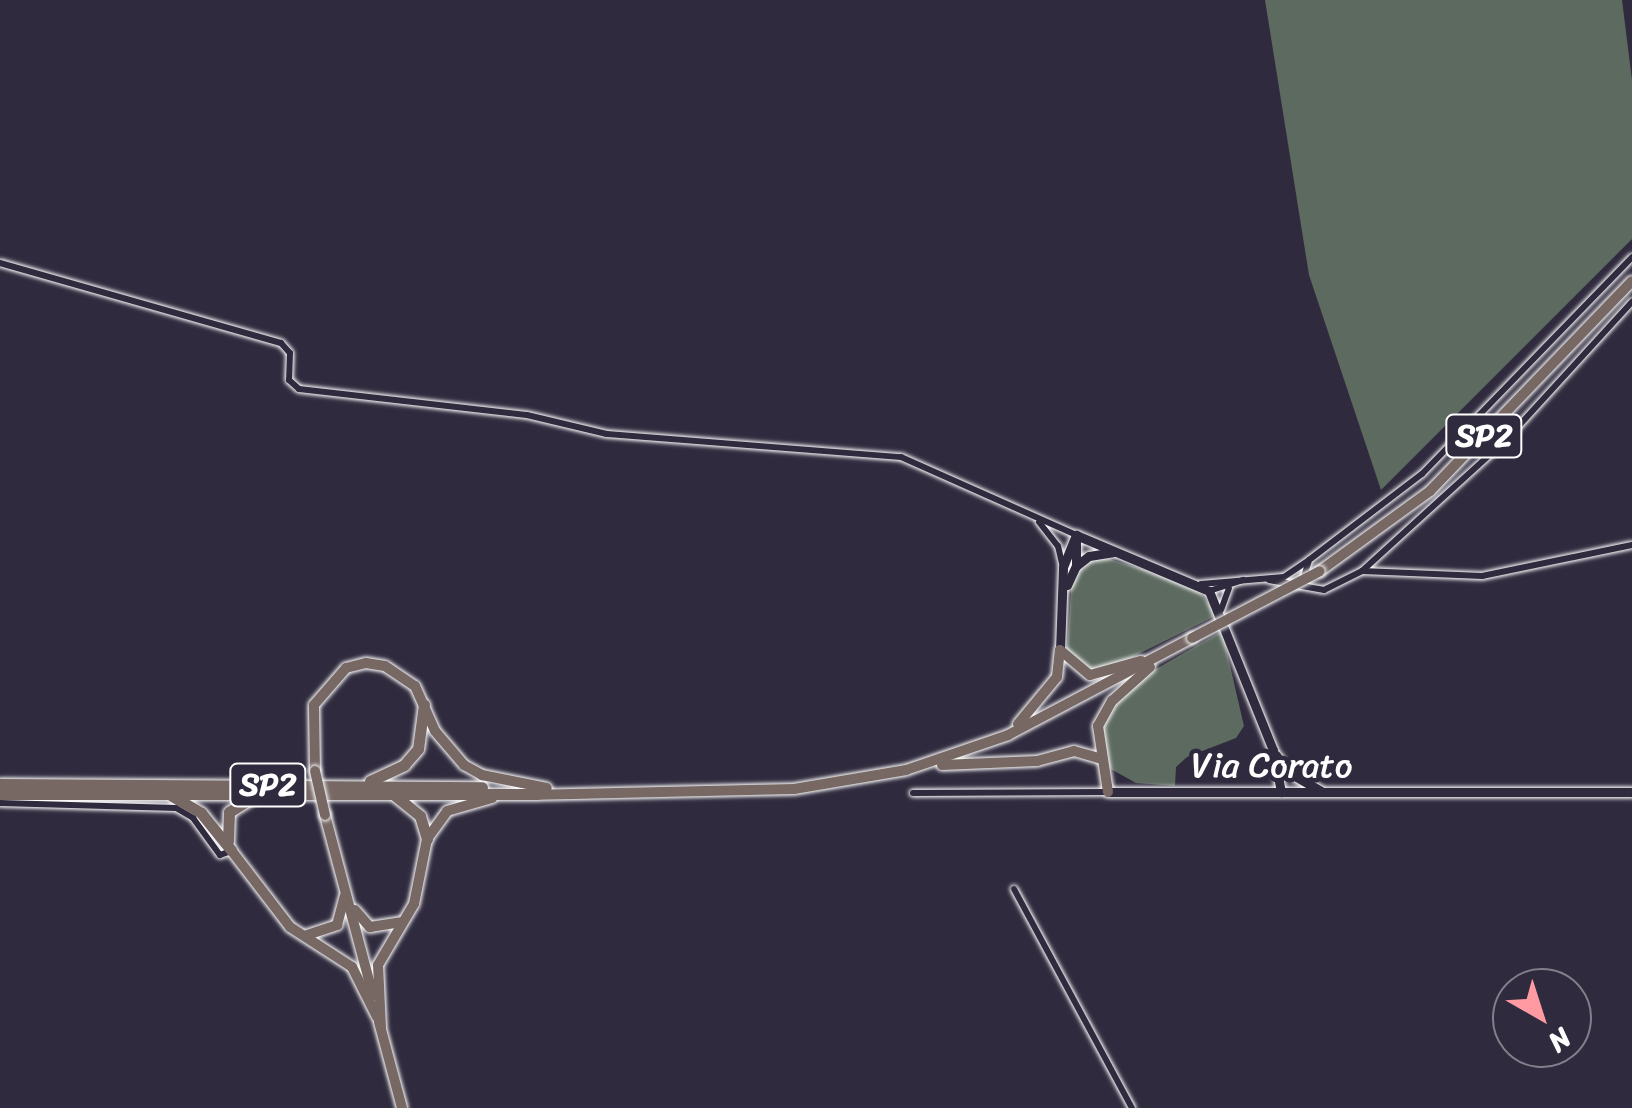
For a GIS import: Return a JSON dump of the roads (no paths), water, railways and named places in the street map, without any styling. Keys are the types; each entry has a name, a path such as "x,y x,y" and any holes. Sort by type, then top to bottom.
{"highway":[{"path":"360,785 404,764 418,748 424,704"},
{"name":"SP2","path":"0,784 360,785 536,791"},
{"name":"SP2","path":"0,794 536,791"},
{"path":"168,794 202,813 232,850"},
{"path":"232,850 225,832 229,812 257,794"},
{"path":"393,794 420,816 426,839"}],"main road":[{"name":"SP2","path":"536,791 794,790 906,770 988,743 1320,572 1430,491 1632,281"},
{"path":"1076,535 1200,584 1209,592 1220,610 1273,750 1281,792"},
{"path":"1065,588 1076,566 1076,535"},
{"path":"988,743 1043,699 1056,676 1065,588 1063,567 1076,535"},
{"path":"1076,566 1100,552 1121,552"},
{"path":"1108,792 1098,758 1104,713 1179,646"},
{"path":"1060,650 1090,675 1159,656"},
{"path":"402,1108 325,815 316,772 314,706 346,668 385,666 415,686 435,731 464,765 536,791"},
{"path":"1273,750 1288,772 1324,792"},
{"path":"906,770 1037,761 1074,752 1098,758"},
{"path":"1281,792 1288,772"},
{"path":"381,1028 378,965 414,904 426,839 437,818 464,801 536,791"},
{"name":"Via Corato","path":"1108,792 1632,792"},
{"path":"232,850 301,935 352,967 381,1028"},
{"path":"345,890 370,927 404,922"},
{"path":"301,935 326,933 337,925 345,890"}],"street":[{"path":"1269,580 1309,560 1422,474 1632,258"},
{"path":"0,263 282,342 290,353 289,380 299,389 526,415 622,436 901,457 1076,535"},
{"path":"1200,584 1269,580 1310,590 1341,587 1504,442 1632,302"},
{"path":"1034,518 1058,546 1063,567"},
{"path":"1362,571 1482,576 1632,545"},
{"path":"1309,560 1303,580 1310,590"},
{"path":"1209,592 1244,580"},
{"path":"1220,610 1232,586"},
{"name":"Via Corato","path":"913,793 1108,792"},
{"path":"0,804 176,808 192,818 220,855 232,850"},
{"path":"1014,888 1132,1108"}]}
